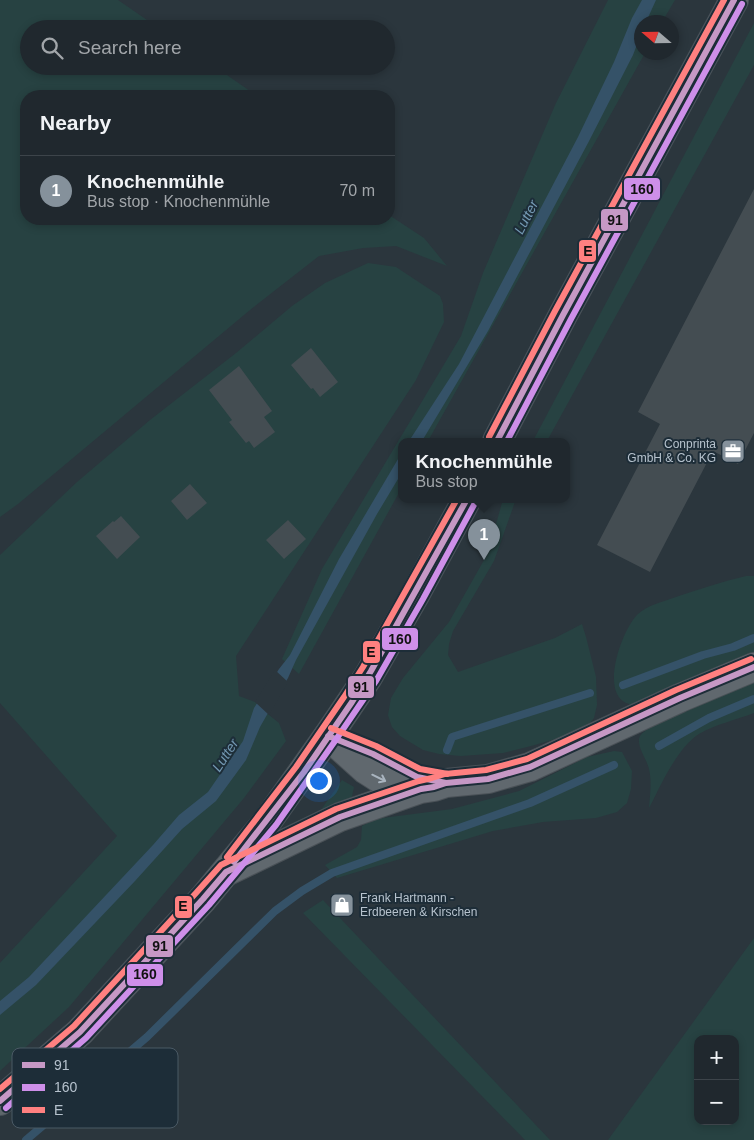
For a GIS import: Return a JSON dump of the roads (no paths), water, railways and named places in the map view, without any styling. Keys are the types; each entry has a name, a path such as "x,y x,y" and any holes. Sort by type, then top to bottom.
{"main road":[{"path":"499,438 734,0"},
{"path":"61,1048 80,1032 203,900 270,818 371,671 465,503"},
{"path":"0,1101 12,1091"}],"street":[{"path":"328,736 366,770 396,785 433,786 488,779 530,767 680,698 754,668"},
{"path":"226,872 340,817 433,786"}],"water":[{"path":"642,0 656,0 649,15 634,15 633,55 488,331 424,438 411,438 459,364 578,137 614,62 632,18"},
{"path":"398,459 398,479 296,660 260,727 246,760 216,801 182,829 36,985 0,1015 0,1001 29,977 179,815 208,792 243,741 254,708 290,655 339,559"}],"waterway":[{"path":"623,685 754,638"},
{"path":"447,750 452,737 590,693"},
{"path":"659,746 709,718 754,699"},
{"path":"134,1048 275,911 302,891 332,873 530,803 614,765"},
{"path":"26,1140 40,1128"}],"place":[{"name":"Conprinta GmbH & Co. KG","path":"733,451"},
{"name":"Knochenmühle","path":"484,560"},
{"name":"Frank Hartmann - Erdbeeren & Kirschen","path":"342,905"}],"water label":[{"name":"Lutter","path":"526,217"},
{"name":"Lutter","path":"225,755"}]}
